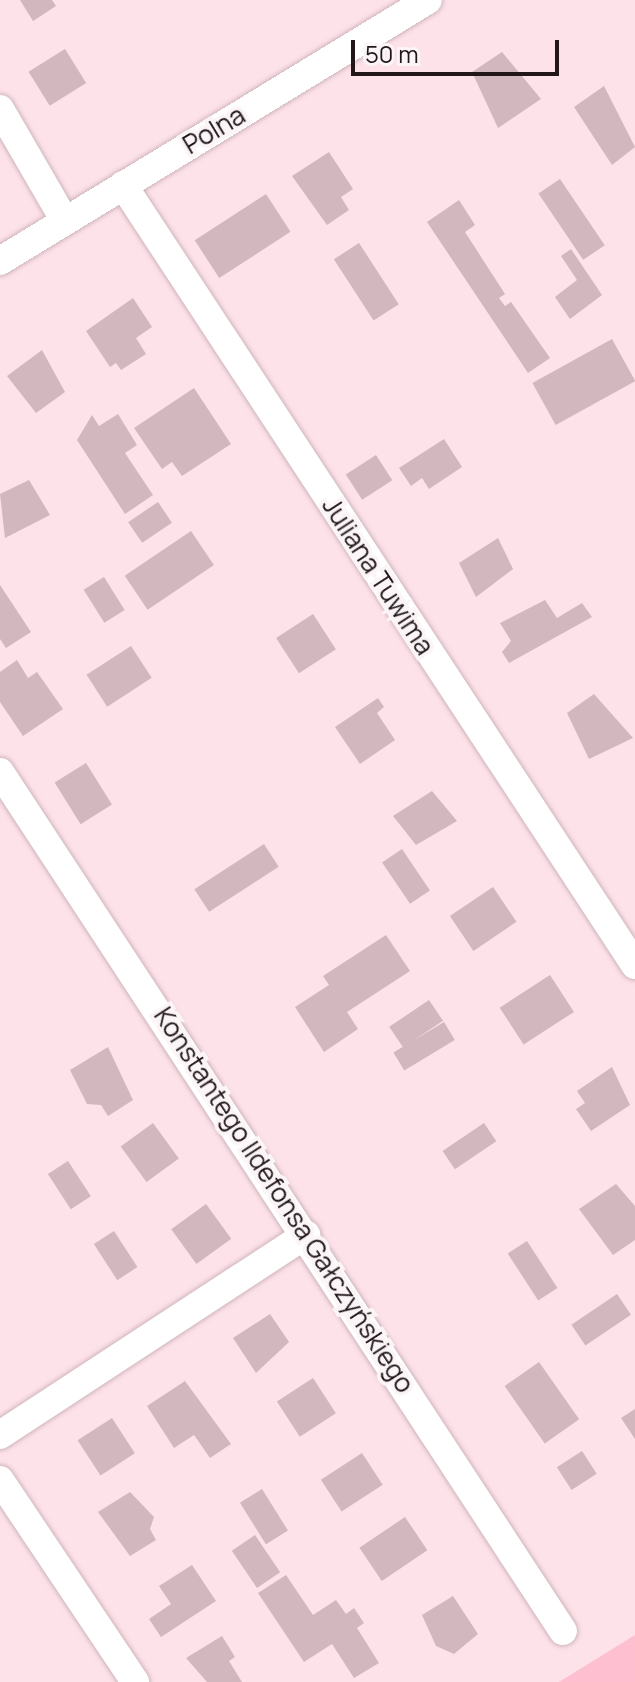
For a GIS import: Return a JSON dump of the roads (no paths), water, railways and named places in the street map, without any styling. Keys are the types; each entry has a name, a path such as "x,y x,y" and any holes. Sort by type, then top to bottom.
{"street":[{"name":"Polna","path":"0,261 424,1"},
{"path":"0,109 65,221"},
{"name":"Juliana Tuwima","path":"123,185 635,965"},
{"name":"Konstantego Ildefonsa Gałczyńskiego","path":"0,772 563,1631"},
{"path":"0,1435 306,1235"},
{"path":"0,1480 135,1682"}]}
